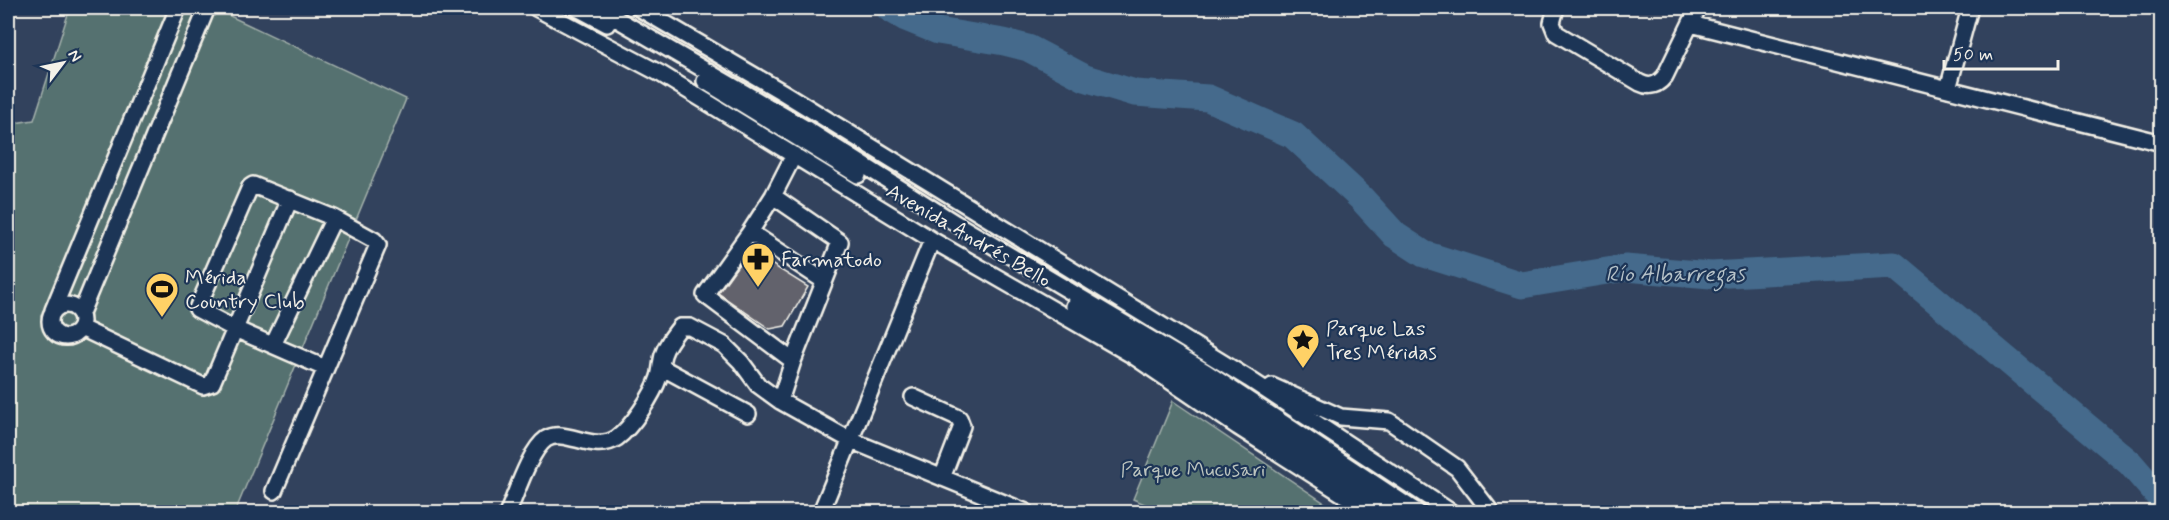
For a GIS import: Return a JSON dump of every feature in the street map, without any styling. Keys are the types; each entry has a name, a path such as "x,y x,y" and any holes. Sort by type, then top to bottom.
{"street":[{"path":"178,8 50,317 50,325 60,336 68,337 76,334 207,8"},
{"name":"Avenida Andrés Bello","path":"536,8 661,74 932,240 1132,355 1371,513"},
{"path":"577,8 655,50 1086,313 1394,513"},
{"path":"598,8 798,125 955,223 1206,372 1417,513"},
{"name":"Avenida Andrés Bello","path":"639,8 784,93 1249,379 1451,513"},
{"path":"1557,8 1552,23 1556,33 1645,85 1651,86 1662,81 1698,8"},
{"path":"1948,89 1970,8"},
{"path":"1691,24 2162,143"},
{"path":"793,361 705,296 773,196 794,155"},
{"path":"274,491 378,245 374,240 334,218 253,185 250,187 196,307 235,329 325,368"},
{"path":"773,196 840,242 793,361 780,401"},
{"path":"54,310 60,305 68,304 75,307 81,320 203,386 212,383 290,199"},
{"path":"273,345 334,218"},
{"path":"750,232 825,281"},
{"path":"821,513 932,240"},
{"path":"508,513 535,451 546,439 557,436 592,444 605,444 630,425 659,378 664,352 680,327 690,327 724,345 741,362 758,385 780,401 850,440 1026,513"},
{"path":"661,367 748,414"},
{"path":"1249,379 1279,388 1341,417 1389,421 1457,468 1491,513"},
{"path":"913,398 959,418 962,422 942,478"}],"green space":[{"name":"Mérida Country Club","path":"70,8 213,8 406,99 235,512 8,512 8,124 34,120"},
{"name":"Parque Mucusari","path":"1173,401 1338,512 1163,512 1133,499"}],"building":[{"name":"Farmatodo","path":"749,250 808,287 785,326 770,329 718,293"}],"waterway":[{"name":"Río Albarregas","path":"889,8 906,18 938,31 1028,48 1085,78 1135,93 1208,98 1293,135 1361,198 1395,235 1424,254 1522,285 1625,268 1711,275 1894,265 2130,463 2162,500"}],"place":[{"name":"Farmatodo","path":"758,288"},
{"name":"Mérida Country Club","path":"162,318"},
{"name":"Parque Las Tres Méridas","path":"1303,369"}]}
